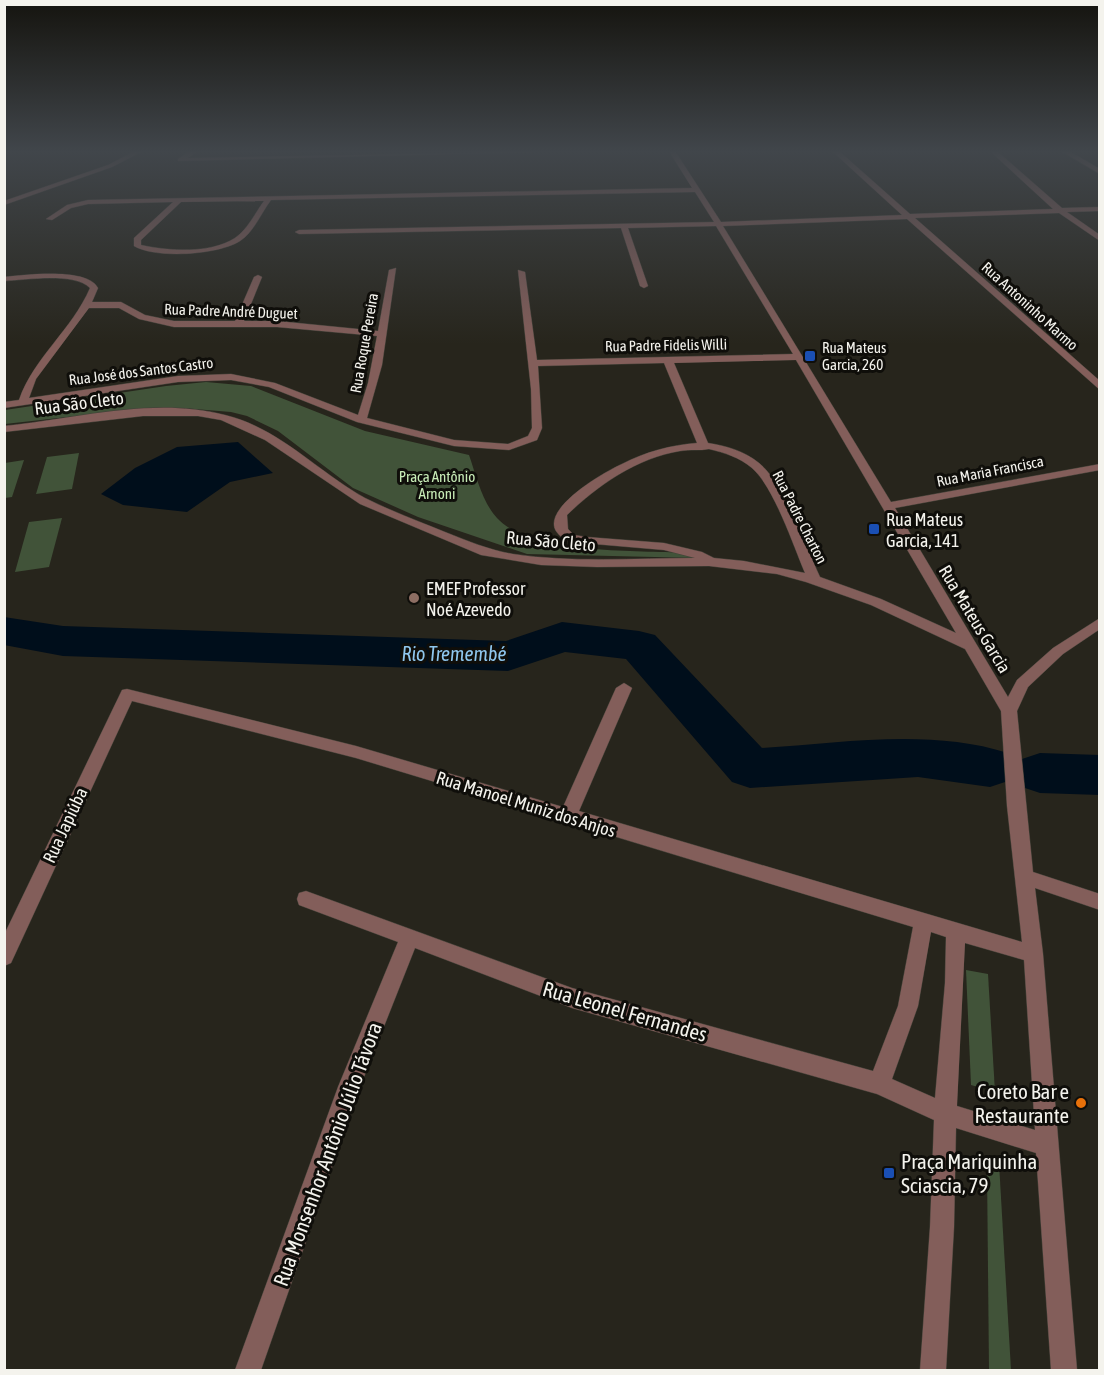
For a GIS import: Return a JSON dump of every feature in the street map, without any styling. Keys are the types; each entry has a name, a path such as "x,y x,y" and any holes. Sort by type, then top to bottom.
{"street":[{"path":"50,219 56,215"},
{"path":"163,215 137,240 138,246 183,250 228,244 242,236 257,215"},
{"name":"Rua Mateus Garcia","path":"712,215 800,357 1009,711 1014,754 1016,806 1033,954 1064,1371"},
{"path":"299,232 718,224 930,215"},
{"path":"1065,215 1100,239"},
{"name":"Rua Antoninho Marmo","path":"909,216 1100,387"},
{"path":"624,225 644,286"},
{"name":"Rua Roque Pereira","path":"361,420 372,397 379,363 385,304 393,270"},
{"name":"Rua José dos Santos Castro","path":"4,405 178,379 231,377 272,385 361,420 454,443 509,447 532,438 537,428 533,363 521,272"},
{"path":"4,279 55,277 85,280 94,288 87,305 31,379 23,402"},
{"path":"238,324 258,277"},
{"name":"Rua Padre André Duguet","path":"87,305 121,305 156,322 195,325 295,325 382,334"},
{"name":"Rua Padre Fidelis Willi","path":"533,363 800,357"},
{"path":"668,360 704,447"},
{"name":"Rua São Cleto","path":"4,429 174,412 222,416 257,431 344,490 367,502 398,518 482,551 519,559 580,564 711,562 768,570 815,580 886,606 970,647"},
{"name":"Rua Padre Charton","path":"711,562 694,552 680,549 571,538 563,534 560,529 561,514 588,487 623,467 656,453 704,447 738,455 758,468 769,483 815,580"},
{"name":"Rua Maria Francisca","path":"886,506 1100,466"},
{"path":"1009,711 1022,684 1058,651 1100,622"},
{"path":"568,816 624,688"},
{"name":"Rua Manoel Muniz dos Anjos","path":"126,694 356,752 1033,954"},
{"name":"Rua Japiúba","path":"4,957 126,694"},
{"path":"1025,876 1100,902"},
{"name":"Rua Leonel Fernandes","path":"306,899 572,998 879,1084 945,1114 1046,1145"},
{"path":"879,1084 908,1006 923,923"},
{"path":"933,1371 956,932"},
{"name":"Rua Monsenhor Antônio Júlio Távora","path":"248,1371 349,1087 409,939"}],"green space":[{"name":"Praça Antônio Arnoni","path":"206,382 251,386 365,431 469,455 480,488 492,512 513,530 534,539 587,548 689,553 697,558 527,554 418,517 353,488 278,431 247,416 231,412 148,408 5,424 5,410"},
{"path":"79,453 72,489 36,494 47,457"},
{"path":"24,460 12,497 5,498 5,463"},
{"path":"62,518 49,567 15,572 29,522"},
{"path":"966,970 988,974 995,1092 971,1085"},
{"path":"990,1156 999,1163 1011,1370 989,1370 987,1168"}],"water":[{"path":"238,442 273,473 230,482 187,512 123,505 101,494 135,468 177,447"}],"waterway":[{"name":"Rio Tremembé","path":"4,631 63,641 508,656 562,637 639,646 750,768 918,758 990,767"},
{"name":"Rio Tremembé","path":"1040,773 1100,775"}],"place":[{"name":"Rua Mateus Garcia, 260","path":"810,356"},
{"name":"Rua Mateus Garcia, 141","path":"874,529"},
{"name":"EMEF Professor Noé Azevedo","path":"414,598"},
{"name":"Coreto Bar e Restaurante","path":"1081,1103"},
{"name":"Praça Mariquinha Sciascia, 79","path":"889,1173"}]}
